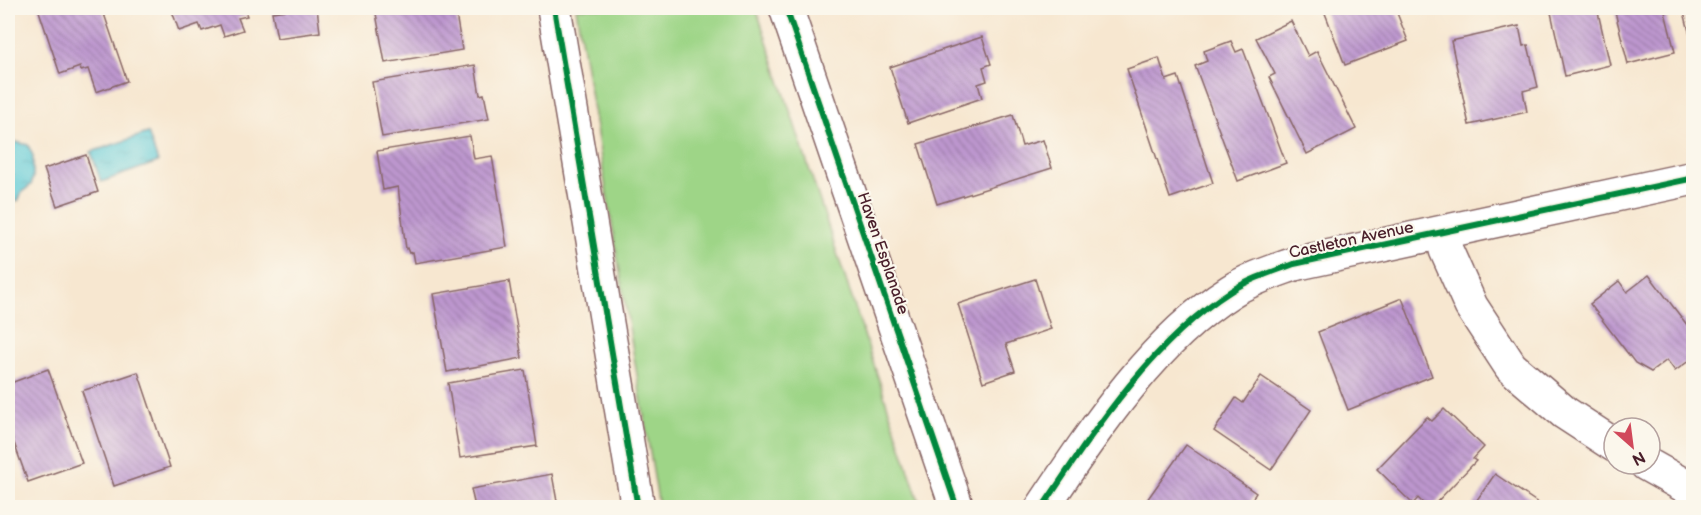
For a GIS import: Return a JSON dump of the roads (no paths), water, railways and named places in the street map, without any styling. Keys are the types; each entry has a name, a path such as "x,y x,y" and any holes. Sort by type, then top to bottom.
{"street":[{"path":"554,8 638,507"},
{"name":"Haven Esplanade","path":"786,8 957,507"},
{"name":"Castleton Avenue","path":"1042,507 1083,446 1160,352 1192,321 1231,291 1253,279 1294,264 1694,178"},
{"path":"1442,233 1446,250 1471,306 1511,367 1565,413 1602,437"},
{"path":"1662,473 1694,490"}],"water":[{"path":"148,133 158,162 101,182 91,152"},
{"path":"16,142 28,145 33,156 33,178 31,185 22,192 18,201 8,203 8,149"}]}
